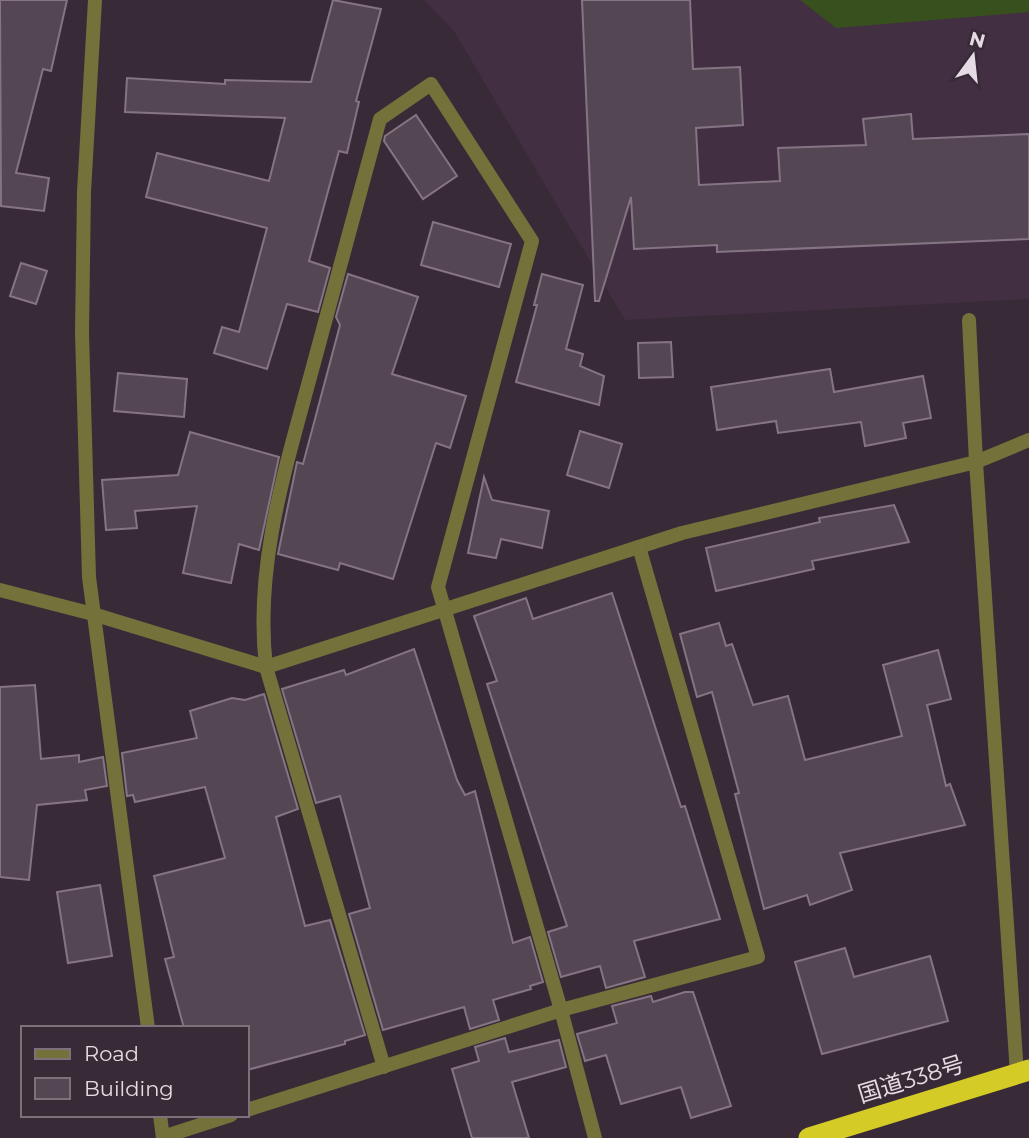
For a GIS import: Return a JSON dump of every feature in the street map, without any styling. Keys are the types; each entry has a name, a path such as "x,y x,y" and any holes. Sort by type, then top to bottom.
{"highway":[{"name":"国道338号","path":"809,1138 1023,1072"}],"street":[{"path":"95,0 84,192 82,320 89,577 148,1026"},
{"path":"384,1067 266,667 262,629 266,564 283,479 380,119 431,84 532,241 438,587 561,1010 594,1138"},
{"path":"969,320 976,461 1023,1072"},
{"path":"0,590 93,614 266,667 682,533 976,461 1029,440"},
{"path":"248,1110 561,1010 758,957 639,547"},
{"path":"160,1117 163,1137 225,1117"}],"shaded area":[{"path":"424,0 1029,0 1029,299 625,320 454,31"}],"green space":[{"path":"800,0 1029,0 1029,12 836,28"}],"building":[{"path":"0,0 67,0 51,71 43,69 16,173 49,178 44,211 1,206"},
{"path":"333,0 381,9 356,101 359,102 347,153 339,151 309,261 330,268 318,312 287,304 267,369 214,353 222,327 239,332 267,228 146,197 157,153 269,181 285,118 125,112 127,78 225,84 225,80 311,82"},
{"path":"582,0 690,0 693,69 740,67 743,125 696,128 699,185 780,181 778,148 866,145 863,119 911,114 913,139 1029,134 1029,239 717,252 717,245 634,249 631,197 599,301 595,301"},
{"path":"416,115 457,176 423,199 384,141 385,136"},
{"path":"433,222 511,244 499,287 421,265"},
{"path":"21,263 47,271 36,304 10,296"},
{"path":"348,274 418,297 392,374 466,396 450,448 436,443 393,579 340,563 338,570 278,554 297,462 303,464 340,325 336,317"},
{"path":"542,274 583,285 566,349 583,354 580,366 604,376 599,405 516,382 537,305 534,305"},
{"path":"671,342 673,377 639,378 638,343"},
{"path":"830,369 834,392 923,376 931,418 903,423 906,438 865,446 861,422 778,433 776,421 717,430 711,387"},
{"path":"118,373 187,379 184,417 114,411"},
{"path":"580,431 622,444 609,488 567,475"},
{"path":"190,432 279,457 259,550 239,544 231,583 183,573 197,506 135,511 137,528 106,530 102,480 178,475"},
{"path":"484,477 492,500 549,511 542,548 501,539 496,558 468,553"},
{"path":"894,505 909,542 812,561 814,569 716,591 706,548 820,522 819,518"},
{"path":"612,593 681,807 685,806 720,919 634,941 645,977 606,988 600,966 561,977 548,932 567,926 487,684 497,681 474,616 526,598 533,619"},
{"path":"719,623 726,646 732,644 753,705 788,696 805,760 902,736 883,665 938,650 951,699 927,705 946,786 950,784 965,825 840,853 852,890 810,905 807,895 764,909 735,794 739,793 712,692 697,697 680,634"},
{"path":"414,649 457,780 465,795 475,791 513,943 530,937 543,982 530,986 531,989 493,1000 499,1020 470,1029 464,1007 383,1030 349,914 370,908 340,796 316,803 282,689 344,670 346,675"},
{"path":"35,685 41,759 79,755 79,762 103,757 107,786 85,790 87,800 37,805 29,880 0,877 0,687"},
{"path":"264,694 298,809 276,817 305,926 330,920 365,1035 345,1041 345,1044 248,1070 248,1026 183,1026 165,959 174,957 154,876 225,858 205,787 135,802 133,795 127,796 122,753 197,738 190,711 232,698 245,700"},
{"path":"100,885 112,956 68,963 57,892"},
{"path":"845,948 854,977 930,956 948,1021 822,1054 795,962"},
{"path":"693,992 731,1106 691,1118 681,1087 621,1104 606,1055 585,1061 577,1034 617,1023 612,1006 651,996 653,1002"},
{"path":"505,1038 509,1052 559,1040 566,1067 512,1082 529,1138 472,1138 452,1069 479,1061 475,1047"}]}
